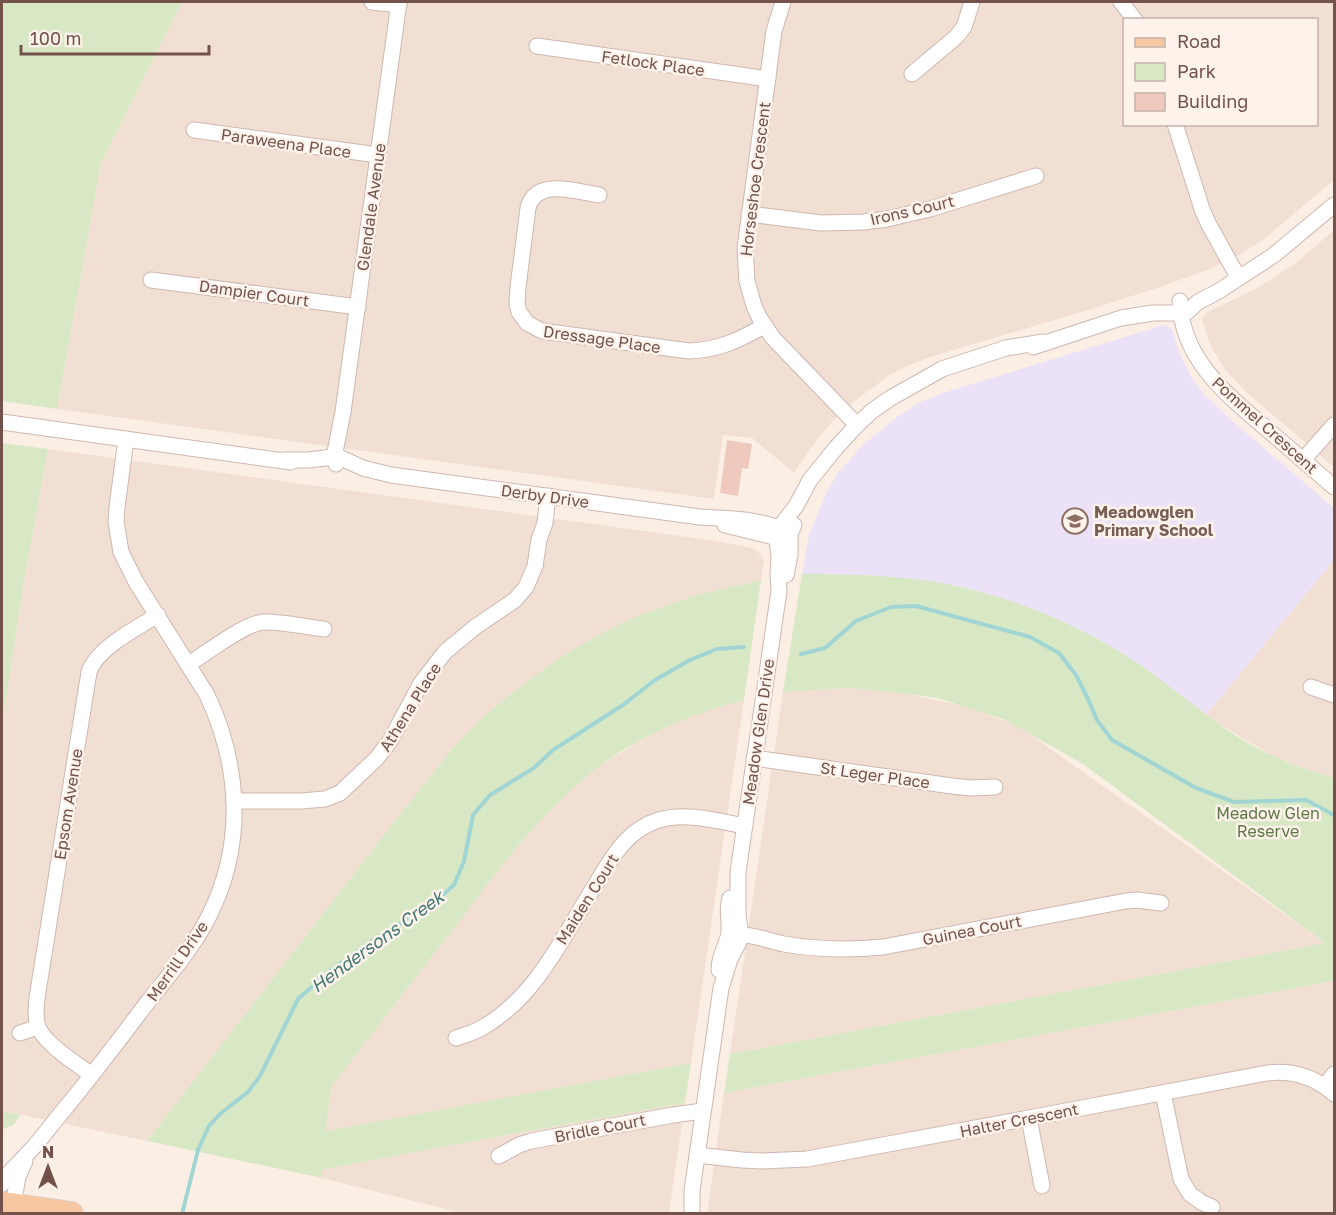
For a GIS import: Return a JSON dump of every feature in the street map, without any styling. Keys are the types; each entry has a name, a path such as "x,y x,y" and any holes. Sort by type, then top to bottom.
{"main road":[{"path":"7,1205 71,1214"}],"street":[{"path":"372,2 399,3"},
{"name":"Horseshoe Crescent","path":"783,2 774,31 749,214 745,258 747,281 754,306 764,326 781,347 857,425"},
{"path":"912,74 956,37 964,27 972,2"},
{"path":"1120,2 1133,18"},
{"name":"Glendale Avenue","path":"337,460 336,442 343,412 399,3"},
{"name":"Fetlock Place","path":"537,46 768,79"},
{"path":"1176,126 1202,209 1238,277"},
{"name":"Paraweena Place","path":"194,130 378,155"},
{"name":"Irons Court","path":"749,214 821,223 876,220 919,212 1036,176"},
{"name":"Dressage Place","path":"599,195 556,188 540,192 532,198 528,208 517,296 519,312 526,323 542,331 688,351 713,349 727,345 764,326"},
{"name":"Meadow Glen Drive","path":"692,1214 692,1191 721,988 720,957 736,937 728,902 738,872 779,591 790,555 782,533 791,530 807,505 825,462 872,411 942,369 1006,348 1042,342 1121,318 1157,303 1183,309 1208,285 1238,277 1274,255 1335,205"},
{"name":"Dampier Court","path":"151,280 358,307"},
{"name":"Pommel Crescent","path":"1183,309 1200,360 1211,378 1335,487"},
{"name":"Derby Drive","path":"2,422 283,460 337,460 391,475 700,517 744,531 782,533"},
{"path":"1303,460 1335,425"},
{"name":"Merrill Drive","path":"2,1184 92,1075 199,934 218,896 231,852 234,829 233,778 223,733 207,695 127,566 121,552 116,522 126,439"},
{"name":"Athena Place","path":"234,801 325,799 346,788 384,750 413,695 445,652 492,615 508,606 526,587 535,566 539,540 545,523 544,496"},
{"name":"Epsom Avenue","path":"38,1027 37,998 89,672 94,661 107,648 158,615"},
{"path":"189,664 253,624 272,622 324,629"},
{"path":"1311,687 1335,695"},
{"name":"St Leger Place","path":"754,758 971,789 995,788"},
{"name":"Maiden Court","path":"456,1038 475,1031 497,1018 533,984 619,847 627,838 659,820 674,817 745,826"},
{"name":"Guinea Court","path":"736,937 765,938 782,943 830,950 847,950 883,947 1126,901 1161,903"},
{"path":"20,1033 38,1027 52,1044 92,1075"},
{"name":"Halter Crescent","path":"697,1155 762,1161 807,1159 1267,1073 1281,1072 1306,1076 1332,1085"},
{"path":"1163,1093 1181,1179 1190,1194 1212,1207"},
{"name":"Bridle Court","path":"499,1156 531,1141 674,1115 703,1112"},
{"path":"1029,1118 1042,1186"},
{"name":"Merrill Drive","path":"7,1205 29,1153"},
{"name":"Meadow Glen Drive","path":"683,1214 692,1191"}],"shaded area":[{"path":"182,2 1334,2 1334,180 1263,240 1239,255 1207,270 1163,286 907,366 891,374 834,419 794,473 752,438 723,435 714,499 57,409 101,163"},
{"path":"1334,230 1334,467 1246,392 1228,373 1209,342 1202,319 1207,312 1259,287 1297,262"},
{"name":"Meadowglen Primary School","path":"1164,325 1172,329 1180,354 1192,378 1204,394 1334,508 1334,560 1206,715 1140,665 1061,621 1033,609 971,589 942,583 877,576 802,574 809,535 837,474 863,445 893,420 920,402 943,393"},
{"path":"48,449 717,541 756,549 764,560 761,580 697,595 635,617 593,638 559,658 504,699 478,722 452,749 394,822 147,1141 2,1111 2,726 24,581"},
{"path":"1334,560 1334,778 1274,756 1206,715"},
{"path":"849,688 909,694 971,708 1018,726 1325,943 730,1054 783,692"},
{"path":"744,700 691,1063 326,1132 331,1087 502,866 565,794 597,768 636,743 678,721"},
{"path":"1334,981 1334,1213 707,1214 724,1093"},
{"path":"685,1103 669,1213 461,1213 322,1178 320,1170 490,1138"}],"green space":[{"path":"2,2 182,2 101,163 57,409 2,401"},
{"path":"2,443 48,449 24,581 2,726"},
{"name":"Meadow Glen Reserve","path":"802,574 925,580 968,589 1020,604 1093,637 1139,664 1249,744 1285,761 1334,778 1334,981 724,1093 730,1054 1325,943 1083,764 1003,719 937,698 909,694 849,688 783,692"},
{"path":"761,580 744,700 685,719 648,736 596,769 559,801 510,856 331,1087 326,1131 691,1063 685,1103 321,1170 322,1178 147,1141 394,822 452,749 478,722 504,699 559,658 593,638 635,617 697,595"},
{"path":"2,1111 20,1115 14,1125 2,1129"}],"building":[{"path":"727,440 752,444 748,469 742,468 738,496 720,493"}],"waterway":[{"name":"Hendersons Creek","path":"801,654 825,648 856,621 891,607 916,606 1030,637 1059,653 1076,675 1097,720 1112,740 1196,788 1234,802 1306,800 1334,815"},
{"name":"Hendersons Creek","path":"182,1214 198,1150 209,1126 220,1114 248,1092 260,1076 298,999 331,970 382,934 430,906 454,885 464,861 473,815 490,795 534,768 553,750 623,705 655,680 690,660 717,649 744,647"}],"place":[{"name":"Meadowglen Primary School","path":"1075,521"}]}
